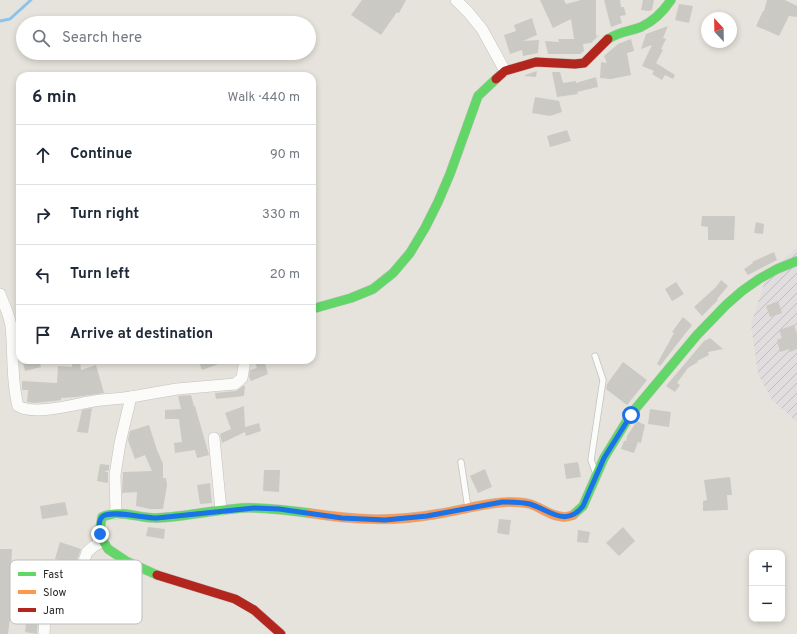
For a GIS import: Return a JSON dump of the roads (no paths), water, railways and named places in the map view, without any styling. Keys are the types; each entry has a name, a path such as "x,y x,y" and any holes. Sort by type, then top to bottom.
{"street":[{"path":"456,0 482,29 505,71"},
{"path":"316,308 365,293 384,281 396,270 429,223 478,96 483,90 505,71 536,62 584,63 607,40 618,33 641,27 659,16 671,0"},
{"path":"123,560 117,557 103,541 99,528 100,520 105,515 129,514 147,518 157,518 222,510 254,508 372,520 412,518 502,502 512,502 530,505 555,516 568,516 579,511 583,506 596,475 614,440 631,415 709,321 731,300 751,284 770,273 797,261"},
{"path":"0,294 9,316 11,327 12,366 18,406 21,408 40,410 177,389 236,384 242,378 244,364"},
{"path":"116,514 115,475 120,443 131,397"},
{"path":"214,438 222,510"},
{"path":"84,560 87,552 103,541"},
{"path":"142,569 211,590 237,600 257,613 281,634"},
{"path":"44,634 45,624"}],"lane":[{"path":"595,356 603,380 591,460 596,475"},
{"path":"461,462 468,509"}],"waterway":[{"path":"0,21 10,19 31,0"}]}
